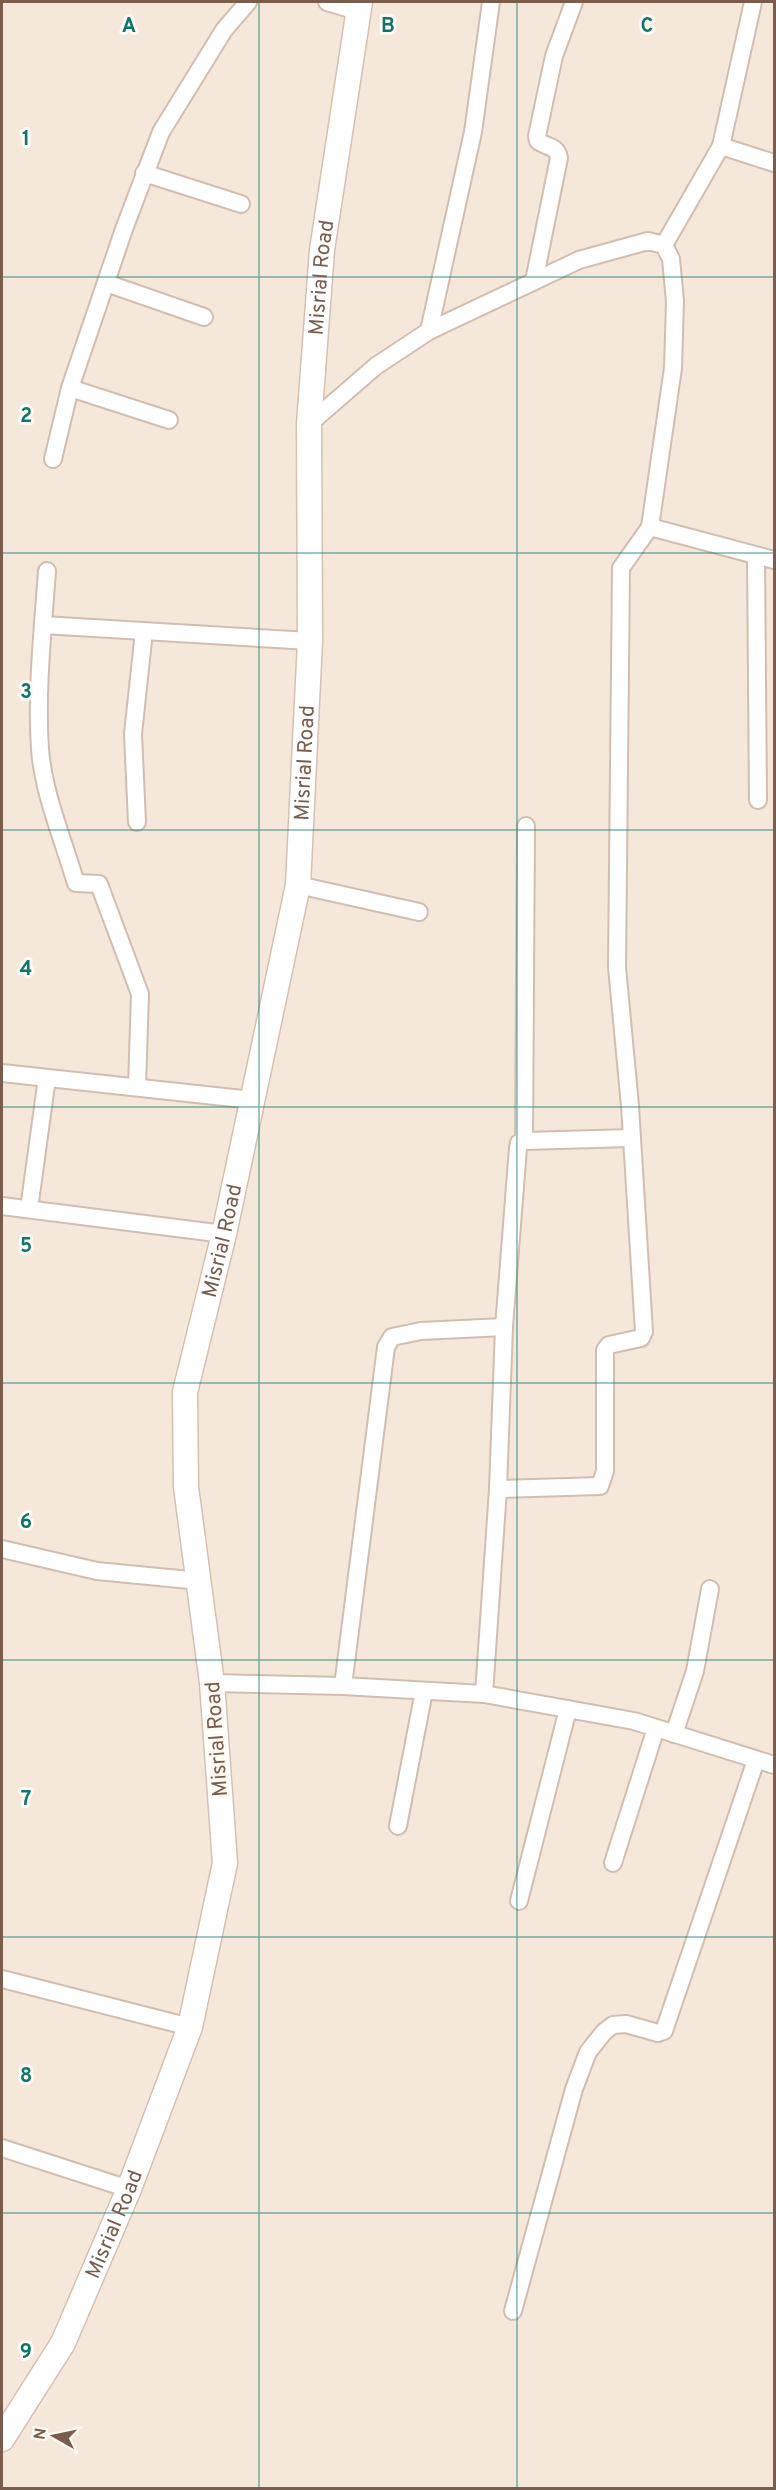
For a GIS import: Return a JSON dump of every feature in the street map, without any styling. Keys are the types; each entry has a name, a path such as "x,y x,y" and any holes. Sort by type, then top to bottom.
{"main road":[{"name":"Misrial Road","path":"2,2439 63,2343 129,2189 190,2027 225,1863 212,1683 186,1487 185,1392 224,1234 298,885 310,641 309,424 322,250 358,6"}],"street":[{"path":"53,459 70,388 144,173 161,132 224,30 248,2"},
{"path":"327,2 358,6"},
{"path":"429,331 473,132 491,2"},
{"path":"534,281 559,158 558,151 554,147 542,144 538,141 537,136 554,56 574,2"},
{"path":"664,245 721,146 753,2"},
{"path":"721,146 774,163"},
{"path":"144,173 241,204"},
{"path":"309,424 376,366 429,331 579,260 648,241 664,245 671,259 675,301 673,368 650,527 621,568 617,967 632,1138 644,1332 640,1338 609,1345 605,1350 604,1470 602,1482 598,1488 498,1489"},
{"path":"106,283 204,317"},
{"path":"70,388 169,420"},
{"path":"650,527 774,560"},
{"path":"756,557 758,800"},
{"path":"47,571 43,625 40,750 51,801 76,883 99,884 104,891 140,994 137,1087"},
{"path":"43,625 310,641"},
{"path":"137,822 133,734 136,683 144,631"},
{"path":"524,1141 526,826"},
{"path":"298,885 419,912"},
{"path":"2,1072 252,1100"},
{"path":"29,1209 47,1078"},
{"path":"484,1694 498,1489 504,1327 519,1143 632,1138"},
{"path":"2,1206 224,1234"},
{"path":"343,1686 386,1347 392,1337 420,1331 504,1327"},
{"path":"2,1549 97,1571 200,1581"},
{"path":"674,1734 695,1671 710,1589"},
{"path":"212,1683 343,1686 484,1694 634,1721 774,1765"},
{"path":"398,1826 424,1691"},
{"path":"519,1900 568,1709"},
{"path":"613,1863 656,1728"},
{"path":"513,2311 576,2083 588,2052 604,2032 613,2025 626,2024 658,2033 664,2031 756,1760"},
{"path":"2,1979 190,2027"},
{"path":"2,2148 129,2189"}],"shaded area":[{"path":"2,2 774,2 774,2488 2,2488"}]}
